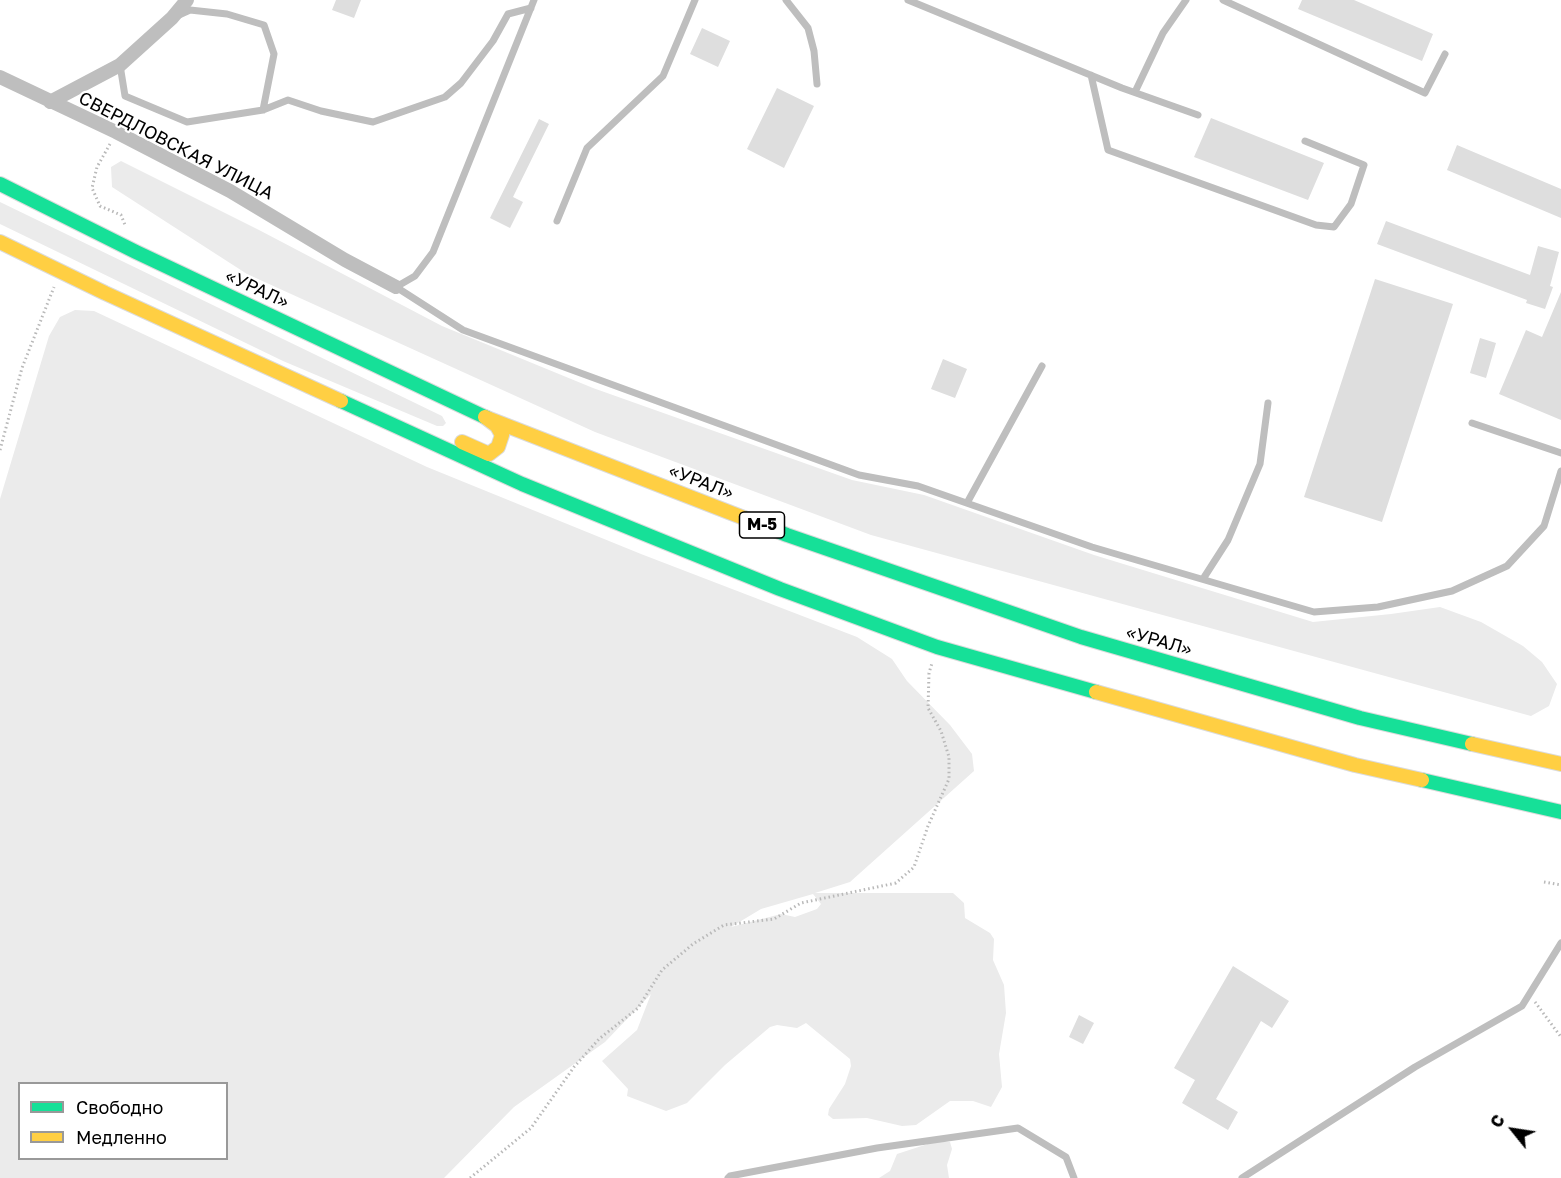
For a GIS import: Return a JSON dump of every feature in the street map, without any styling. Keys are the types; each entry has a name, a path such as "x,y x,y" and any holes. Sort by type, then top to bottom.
{"main road":[{"name":"«УРАЛ»","path":"0,184 136,252 486,417 787,535 1082,637 1360,718 1561,765"},
{"path":"0,242 522,484 780,589 938,647 1355,765 1561,813"},
{"path":"403,429 434,430 489,454 498,447 502,435 497,426 486,417"}],"street":[{"path":"50,102 120,65 172,18 187,0"},
{"name":"СВЕРДЛОВСКАЯ УЛИЦА","path":"0,77 231,190 345,260 396,287"}],"lane":[{"path":"557,220 587,148 663,76 695,0"},
{"path":"786,0 808,28 814,51 817,84"},
{"path":"908,0 1092,75 1198,115"},
{"path":"1135,92 1163,33 1186,0"},
{"path":"1223,0 1425,93 1445,54"},
{"path":"120,65 125,96 187,122 263,110 288,100 321,111 373,123 445,97 461,83 493,41 508,15 532,4"},
{"path":"532,4 433,252 415,276 396,287 464,330 859,475 918,486 1092,547 1314,612 1378,607 1452,591 1507,566 1544,526 1561,471"},
{"path":"172,18 190,10 227,14 264,25 274,54 263,110"},
{"path":"1092,75 1108,150 1316,225 1334,227 1351,204 1364,165 1305,141"},
{"path":"967,503 1042,366"},
{"path":"1203,579 1228,540 1260,464 1268,403"},
{"path":"1472,423 1561,453"},
{"path":"1242,1178 1415,1067 1522,1006 1561,943"},
{"path":"728,1178 877,1148 1018,1128 1066,1157 1074,1178"}],"path":[{"path":"116,132 97,167 92,188 100,206 121,215 136,252"},
{"path":"0,450 22,368 60,271"},
{"path":"470,1178 531,1128 580,1060 599,1039 638,1008 662,970 693,944 724,925 774,919 801,903 896,883 914,867 928,826 949,778 949,757 941,731 928,708 929,673 938,647"},
{"path":"1544,882 1561,885"},
{"path":"1529,994 1561,1037"}],"shaded area":[{"path":"121,161 442,326 593,388 852,480 924,495 1094,555 1313,622 1440,607 1481,622 1523,646 1542,662 1557,684 1549,706 1531,716 871,535 595,432 247,274 112,187 111,167"},
{"path":"0,202 442,416 446,423 443,426 437,426 283,361 0,224"},
{"path":"75,310 94,311 427,467 641,554 857,637 892,659 907,681 950,725 972,754 974,771 850,882 815,893 953,893 964,903 965,918 990,933 994,939 993,960 1004,985 1006,1013 999,1054 1002,1087 991,1107 973,1101 950,1101 916,1125 902,1126 867,1118 833,1119 828,1115 829,1109 845,1084 851,1066 850,1059 806,1023 797,1028 777,1025 770,1027 725,1065 687,1103 666,1111 627,1096 628,1089 602,1061 637,1030 651,994 605,1042 514,1107 444,1178 0,1178 0,499 49,336 60,317","holes":["813,894 821,904 817,909 795,917 781,914 731,927 761,909"]},
{"path":"937,1141 950,1142 952,1149 947,1165 949,1178 879,1178 890,1171 897,1154"}],"building":[{"path":"336,0 361,0 354,18 332,10"},
{"path":"1302,0 1354,0 1433,34 1422,61 1298,9"},
{"path":"702,28 730,41 718,67 690,54"},
{"path":"777,88 814,106 784,168 747,149"},
{"path":"1211,118 1324,163 1308,200 1194,157"},
{"path":"539,119 549,124 513,197 523,202 510,228 490,218"},
{"path":"1457,145 1561,189 1561,218 1447,170"},
{"path":"1386,221 1530,275 1538,246 1559,252 1550,286 1553,287 1545,309 1526,303 1527,300 1377,244"},
{"path":"1375,279 1453,304 1382,522 1304,497"},
{"path":"1561,292 1561,420 1499,394 1526,330 1542,337"},
{"path":"1480,338 1496,343 1486,378 1470,373"},
{"path":"943,359 967,369 955,398 931,389"},
{"path":"1233,966 1289,1001 1272,1028 1261,1021 1216,1099 1238,1112 1228,1130 1182,1103 1195,1080 1174,1068"},
{"path":"1079,1015 1094,1023 1083,1044 1069,1037"}],"traffic: fast":[{"path":"0,184 136,252 487,418"},
{"path":"341,401 522,484 780,589 937,647 1096,692"},
{"path":"744,518 1081,637 1360,718 1472,744"},
{"path":"1422,780 1561,812"}],"traffic: slow":[{"path":"0,242 105,293 341,401"},
{"path":"462,442 489,454 498,447 502,435 497,426 485,417"},
{"path":"487,418 744,518"},
{"path":"1096,692 1355,765 1422,780"},
{"path":"1472,744 1561,764"}]}
